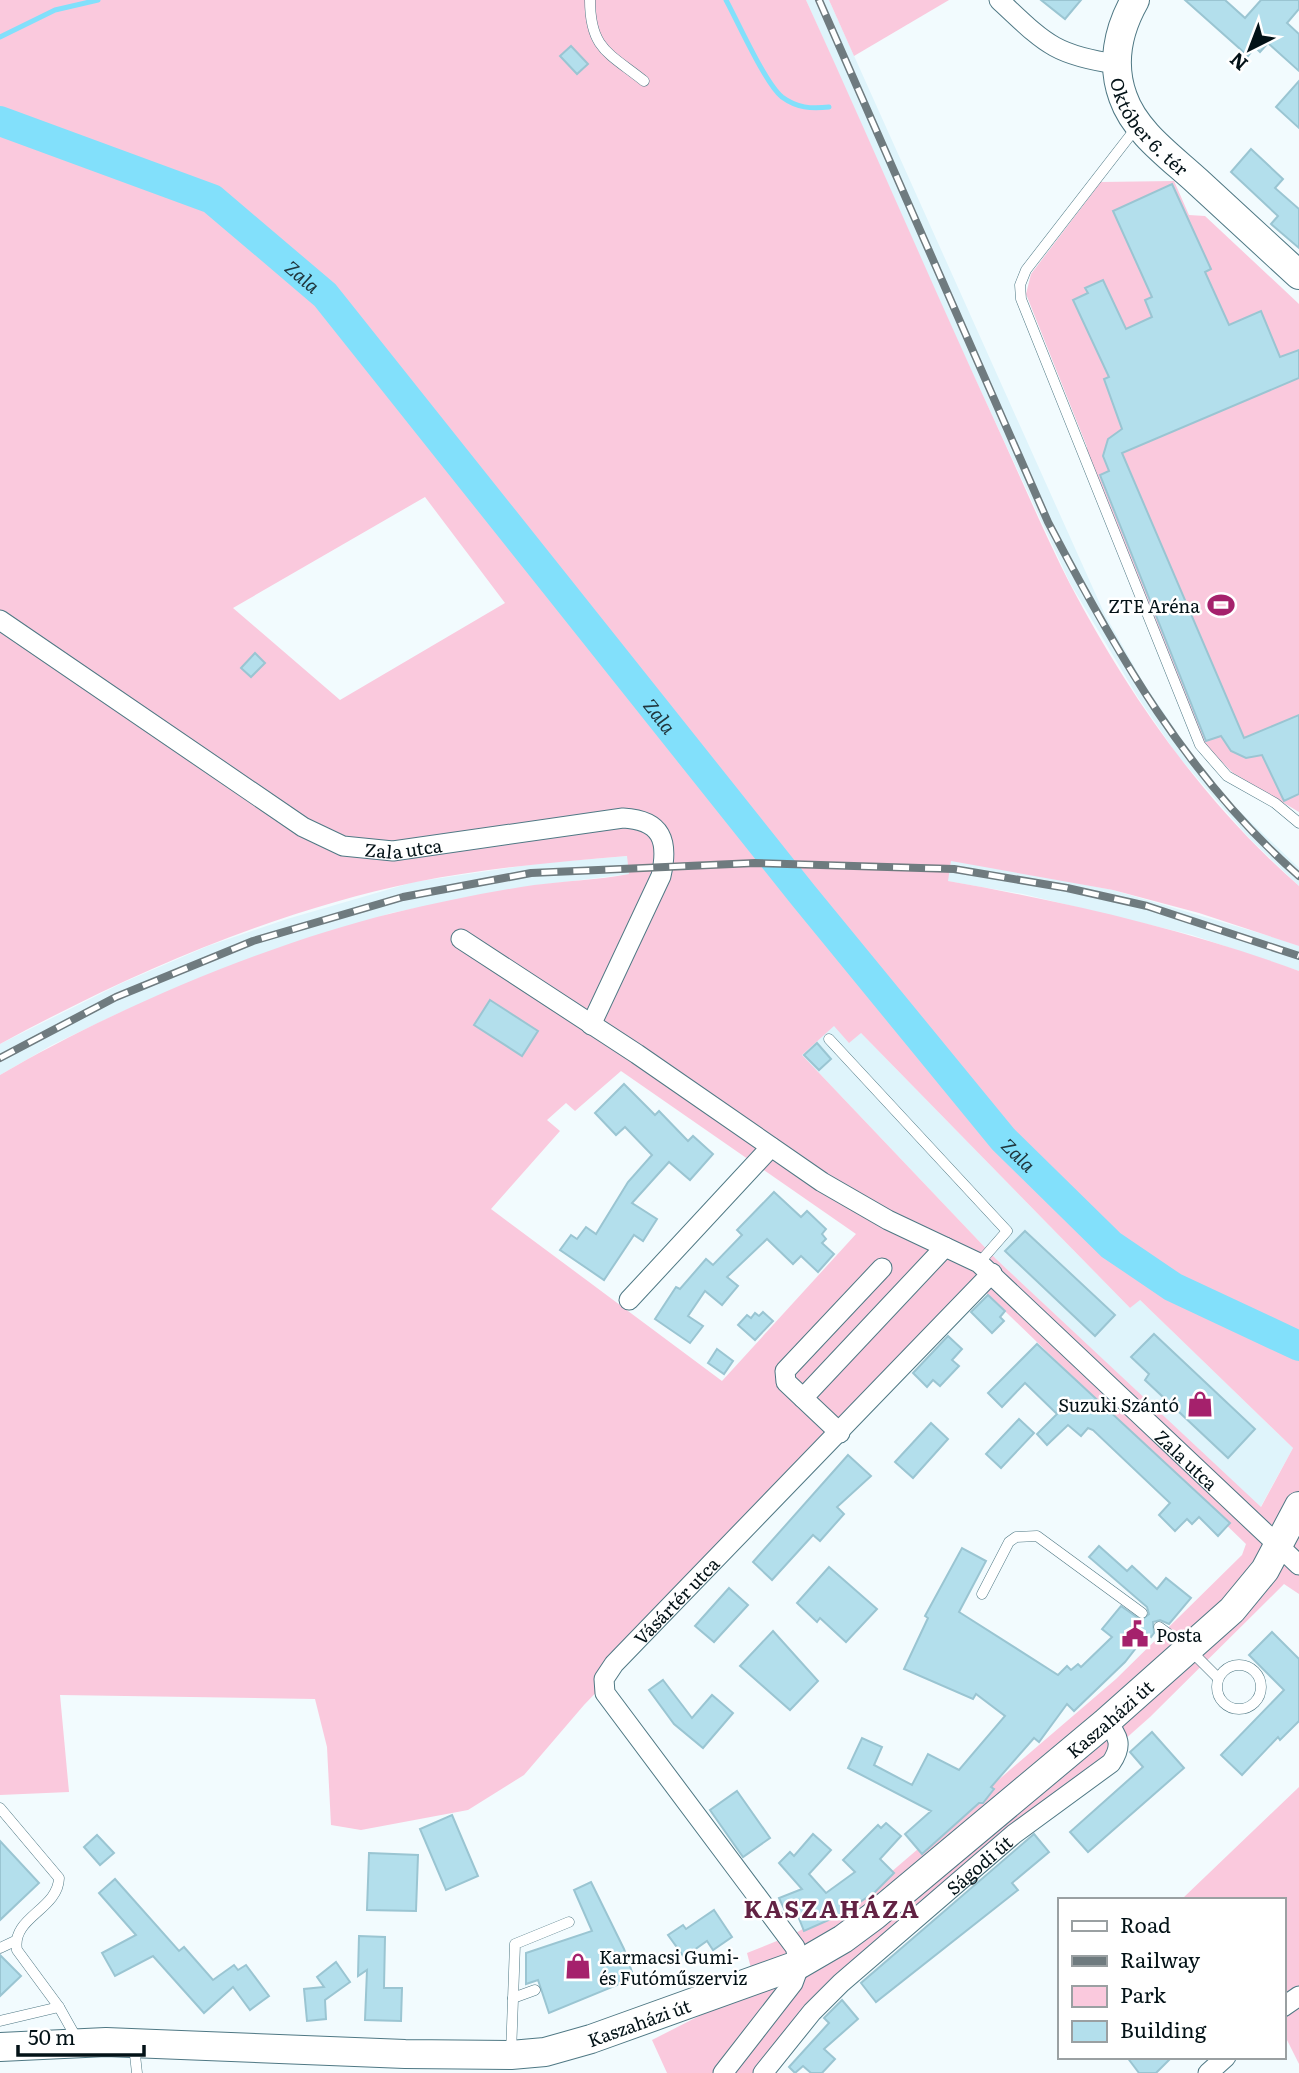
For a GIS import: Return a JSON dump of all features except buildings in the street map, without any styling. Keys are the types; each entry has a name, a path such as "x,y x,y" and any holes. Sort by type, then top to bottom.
{"street":[{"name":"Október 6. tér","path":"999,0 1044,41 1060,51 1076,58 1116,64 1122,96 1139,125 1299,275"},
{"path":"1116,64 1120,34 1135,0"},
{"name":"Zala utca","path":"0,620 303,827 343,846 393,851 623,818 642,820 655,828 666,850 661,876 591,1025"},
{"name":"Zala utca","path":"461,939 822,1182 888,1220 985,1268 1289,1557"},
{"path":"629,1300 771,1147"},
{"path":"803,1398 945,1247"},
{"name":"Vásártér utca","path":"800,1964 795,1947 605,1693 603,1683 614,1664 840,1433 985,1268"},
{"path":"840,1433 786,1382 785,1371 878,1272 903,1292"},
{"name":"Kaszaházi út","path":"0,2048 133,2043 404,2063 511,2055 577,2043 800,1964 843,1939 874,1916 1189,1649 1252,1588 1289,1557 1299,1506"},
{"name":"Ságodi út","path":"764,2073 812,2012 841,1983 1014,1834 1111,1763 1119,1752 1119,1739 1106,1722"},
{"path":"723,2073 786,1995 800,1964"},
{"path":"1208,2073 1224,2059"}],"lane":[{"path":"590,0 591,26 599,44 644,81"},
{"path":"1139,125 1026,270 1020,285 1021,299 1200,745 1227,776 1275,803 1299,823"},
{"path":"829,1039 1007,1231 985,1268"},
{"path":"982,1594 1009,1542 1016,1537 1037,1536 1142,1613"},
{"path":"1159,1627 1189,1649 1219,1678"},
{"path":"1242,1665 1260,1678 1261,1693 1252,1705 1232,1708 1225,1704 1217,1693 1219,1678 1228,1668 1242,1665"},
{"path":"0,1808 59,1878 54,1896 17,1932 15,1941 17,1950 58,2007 79,2043"},
{"path":"511,2055 515,1944 569,1922"},
{"path":"0,1948 15,1941"},
{"path":"513,1998 535,1990"},
{"path":"0,2021 58,2007"},
{"path":"133,2043 137,2073"}],"shaded area":[{"path":"806,0 829,0 1105,615 1143,682 1187,747 1228,800 1299,868 1299,886 1249,838 1178,756 1137,696 1070,583 947,318"},
{"path":"628,856 629,874 532,886 391,913 256,958 121,1012 52,1045 0,1075 0,1044 122,983 208,946 287,919 414,882 542,863"},
{"path":"951,860 1113,890 1276,938 1299,946 1299,971 1192,935 1023,894 947,881"},
{"path":"834,1025 861,1033 1130,1308 1139,1299 1293,1448 1260,1508 996,1259 802,1055"}],"green space":[{"path":"0,0 806,0 1040,521 1093,626 1143,707 1200,783 1264,854 1299,886 1299,946 1199,913 1113,890 951,861 948,881 1125,918 1213,942 1299,971 1299,1594 1284,1584 1150,1717 853,1981 812,2022 773,2073 667,2073 652,2040 756,1987 747,1953 794,1934 869,1891 1116,1679 1242,1555 1246,1544 982,1289 584,1705 524,1775 468,1810 361,1830 331,1825 327,1747 315,1699 60,1695 69,1792 0,1795 0,1075 141,1003 293,942 393,913 463,897 534,885 629,874 627,856 442,877 308,910 202,948 150,970 0,1044","holes":["425,497 505,603 340,700 233,608","834,1026 849,1043 861,1033 1130,1308 1140,1300 1293,1448 1261,1507 996,1259 802,1055","621,1071 856,1234 722,1381 491,1209 560,1131 547,1120 566,1103 575,1111"]},
{"path":"829,0 949,0 854,56"},
{"name":"ZTE Aréna","path":"1174,181 1189,215 1205,216 1299,304 1299,812 1233,773 1203,743 1083,467 1087,447 1026,294 1031,274 1101,182"},
{"path":"1299,1787 1299,2064 1285,2036 1285,1898 1183,1898"}],"waterway":[{"path":"0,37 55,10 98,0"},
{"path":"726,0 775,90 782,97 804,107 829,107"},
{"name":"Zala","path":"0,121 212,199 325,295 803,895 1003,1139 1111,1245 1173,1287 1299,1346"}],"railway":[{"path":"819,0 1048,522 1074,571 1128,665 1188,755 1222,798 1299,876"},
{"path":"0,1058 116,997 253,941 403,897 531,873 755,863 954,869 1067,888 1147,906 1299,956"}],"place":[{"name":"ZTE Aréna","path":"1221,605"},
{"name":"Suzuki Szántó","path":"1200,1404"},
{"name":"Posta","path":"1135,1634"},
{"name":"Karmacsi Gumi- és Futóműszerviz","path":"578,1966"}],"district":[{"name":"KASZAHÁZA","path":"832,1907"}]}
